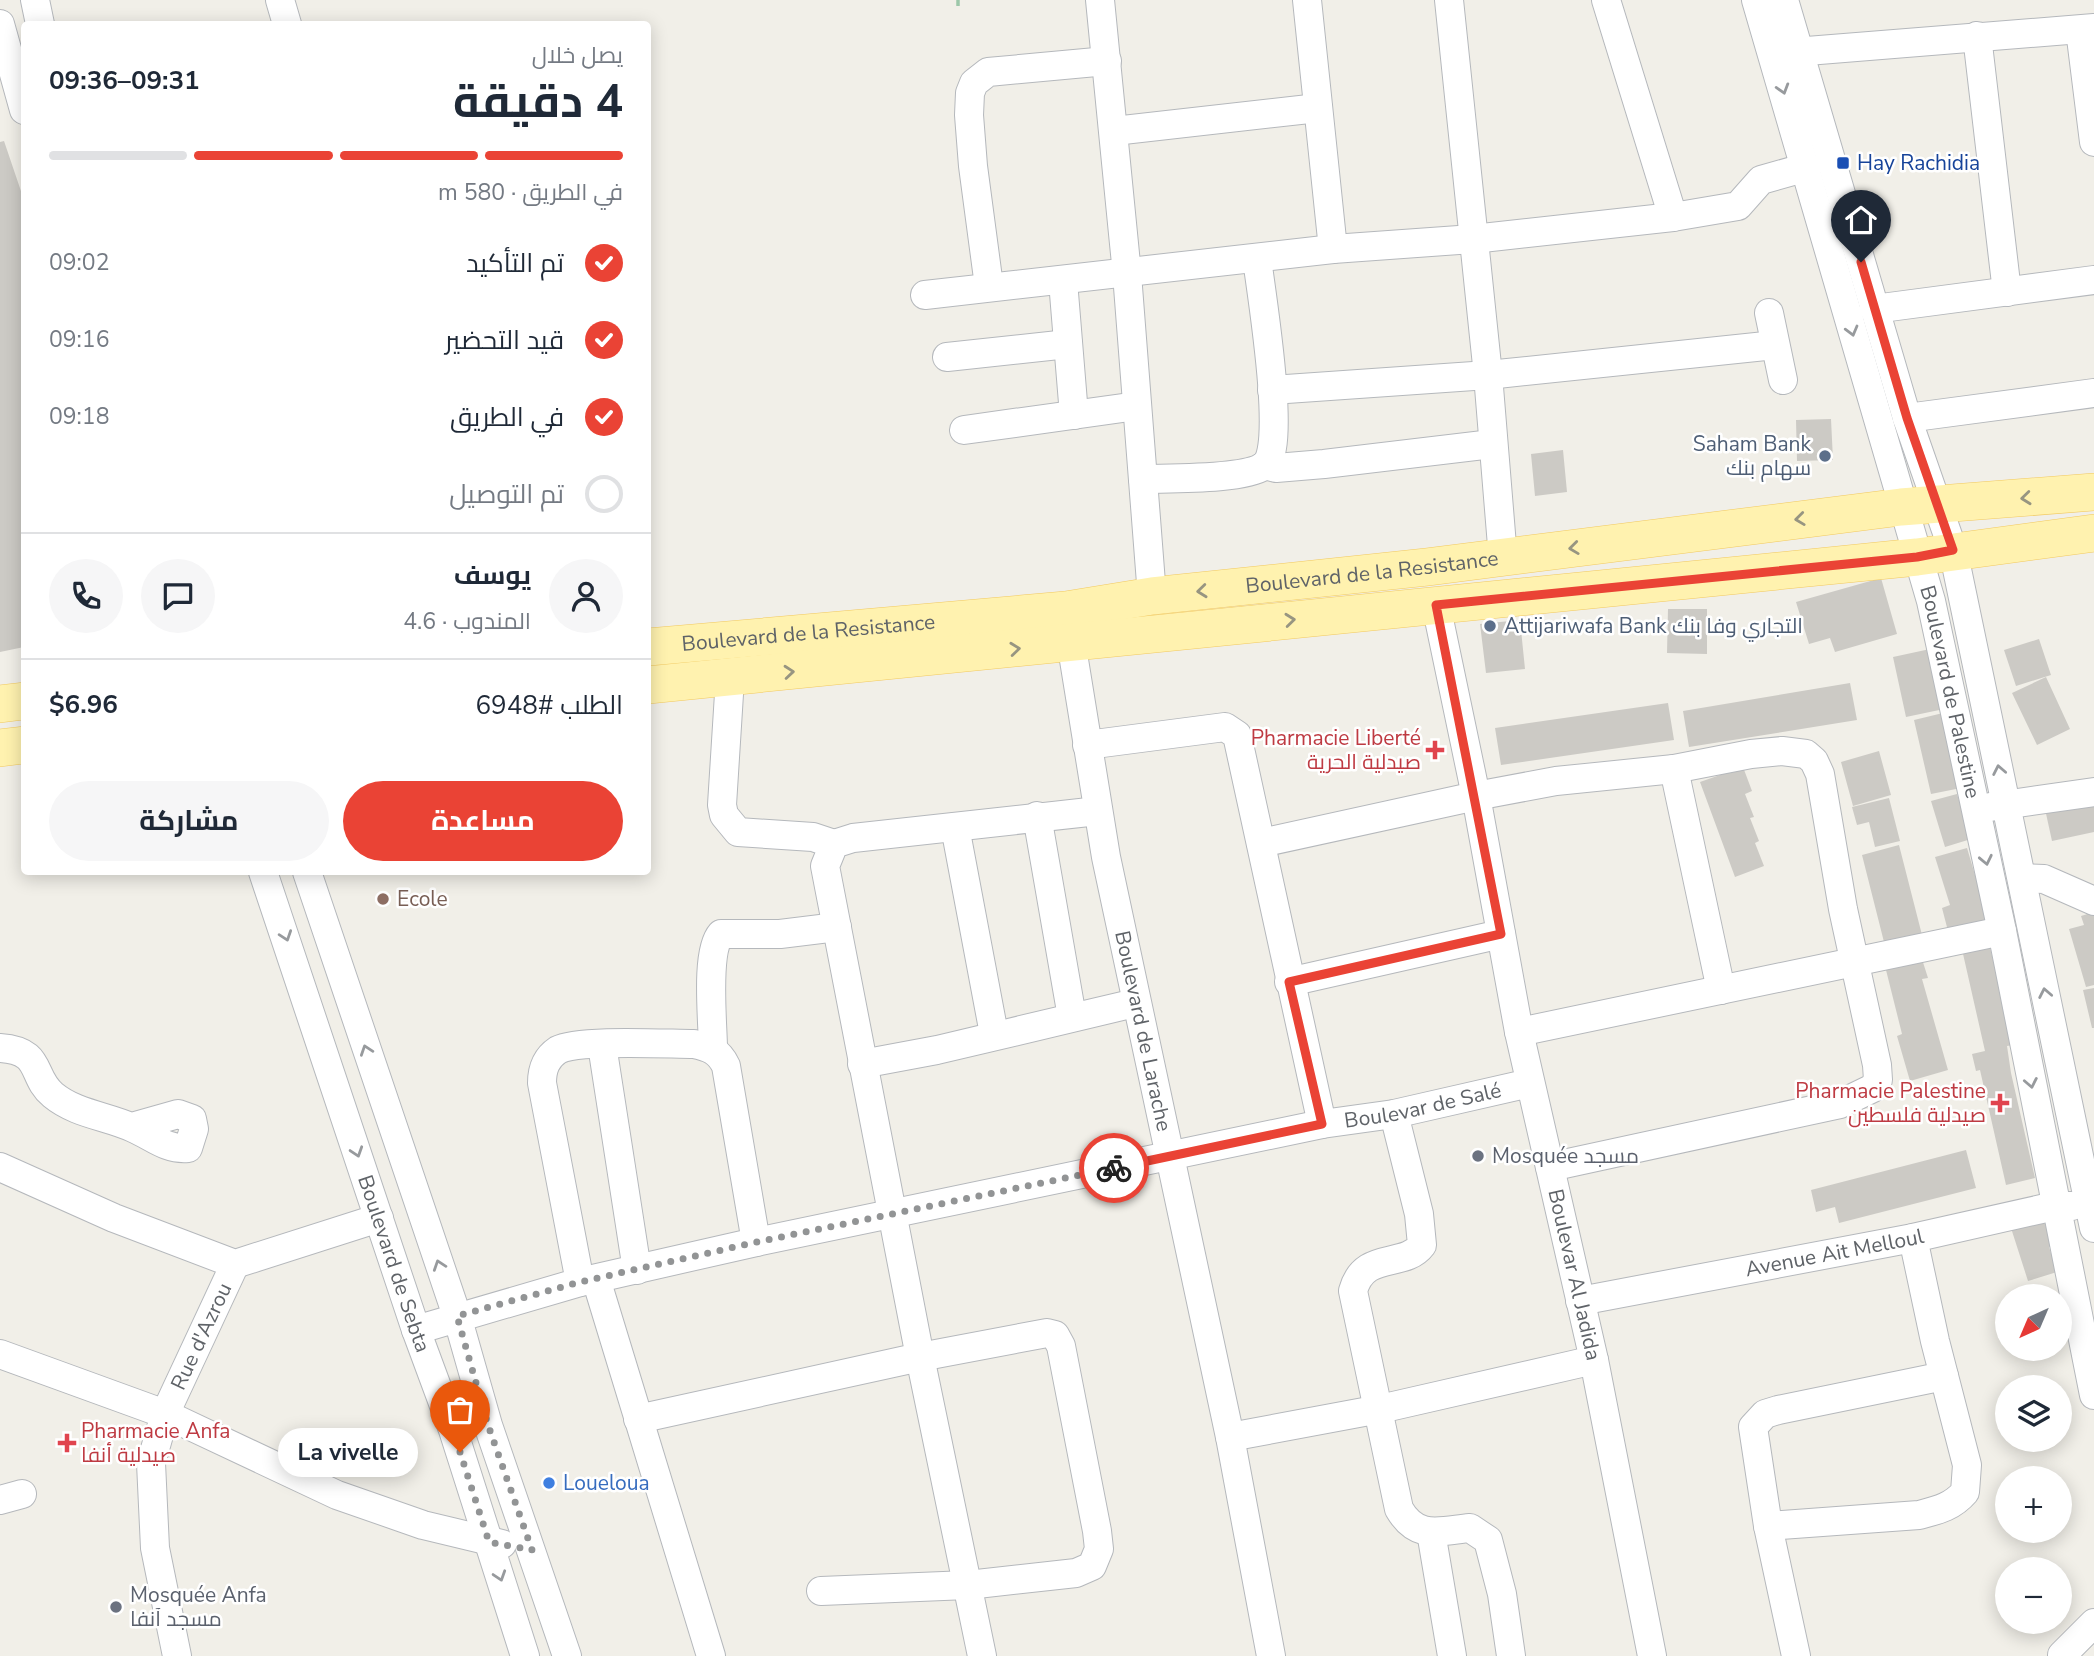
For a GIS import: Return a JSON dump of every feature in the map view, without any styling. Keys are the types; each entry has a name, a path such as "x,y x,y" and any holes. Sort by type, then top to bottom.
{"main road":[{"name":"Boulevard de la Resistance","path":"651,685 730,678 1069,626 1152,596 1503,558 1937,503 1983,503 2094,492"},
{"name":"Boulevard de la Resistance","path":"651,646 1436,605 1917,557 2094,533"},
{"path":"0,704 21,701"},
{"path":"0,748 21,745"}],"street":[{"path":"36,0 40,21"},
{"path":"280,0 286,21"},
{"path":"1100,0 1127,274 1152,596"},
{"path":"1307,0 1333,249"},
{"path":"1449,0 1488,375 1503,558"},
{"path":"1606,0 1672,217"},
{"name":"Boulevard de Palestine","path":"1756,0 1807,167 1901,507 1931,601 2002,931 2094,1395"},
{"name":"Boulevard de Palestine","path":"1784,0 1907,418 1953,550 2092,1216"},
{"path":"0,24 5,65 21,103"},
{"path":"1772,53 2087,29 2094,142"},
{"path":"1977,36 2007,292"},
{"path":"989,286 969,115 970,93 974,83 988,72 1107,61"},
{"path":"1114,131 1318,108"},
{"path":"925,295 1333,249 1473,239 1672,217 1738,206 1761,180 1807,167"},
{"path":"1257,259 1272,390 1275,444 1265,465"},
{"path":"1874,309 2094,280"},
{"path":"1063,281 1074,415"},
{"path":"1769,313 1783,380"},
{"path":"947,357 1068,344"},
{"path":"1272,390 1488,375 1775,345"},
{"path":"1907,418 2094,393"},
{"path":"964,430 1137,406"},
{"path":"1143,479 1228,475 1265,465 1276,468 1324,464 1492,444"},
{"name":"Boulevar Al Jadida","path":"1436,605 1476,796 1519,1032 1594,1360 1652,1656"},
{"name":"Boulevard de Larache","path":"1069,626 1098,811 1136,1003 1230,1437 1271,1656"},
{"path":"730,678 722,805 724,815 738,832 813,837 834,844 880,834 1098,811"},
{"path":"1087,745 1224,727 1233,731 1239,743 1322,1124"},
{"path":"1261,843 1556,781 1674,769 1782,751 1806,754 1814,761 1821,774 1854,964 1877,1065 1878,1080 1873,1088 1840,1104 1769,1122 1549,1167"},
{"path":"1674,769 1721,990"},
{"path":"1975,810 2094,792"},
{"path":"1037,816 1072,1017"},
{"path":"955,827 994,1034"},
{"path":"834,844 825,866 920,1357 982,1656"},
{"name":"Boulevard de Sebta","path":"263,875 526,1656"},
{"name":"Boulevard de Sebta","path":"308,875 457,1316 488,1425 567,1656"},
{"path":"2022,878 2044,879 2094,901"},
{"path":"757,1242 726,1066 713,1049 712,961 717,939 721,934 780,933 837,927"},
{"path":"1519,1032 2002,931"},
{"path":"1289,982 1501,934"},
{"path":"862,1064 937,1050 994,1034 1136,1003"},
{"path":"711,1656 638,1419 588,1281 547,1121 542,1074 548,1060 558,1050 567,1046 694,1044 713,1049"},
{"path":"603,1045 637,1270"},
{"path":"0,1048 15,1049 27,1056 54,1097 100,1119 132,1127"},
{"name":"Boulevar de Salé","path":"416,1330 457,1316 588,1281 757,1242 1322,1124 1394,1114 1530,1083"},
{"path":"1394,1114 1423,1238 1416,1251 1371,1266 1356,1281 1353,1291 1399,1509 1414,1527 1431,1532 1470,1528 1488,1540 1502,1594 1511,1656"},
{"path":"0,1167 124,1223 235,1264 379,1218"},
{"name":"Avenue Ait Melloul","path":"1580,1301 1913,1238 2055,1206 2092,1216"},
{"path":"1768,1526 1919,1515 1957,1502 1965,1492 1967,1465 1913,1238"},
{"name":"Rue d'Azrou","path":"177,1656 155,1548 151,1463 165,1414 235,1264"},
{"path":"638,1419 920,1357 1047,1333 1055,1335 1061,1346 1097,1531 1097,1559 1086,1571 1076,1573 968,1585 821,1591"},
{"path":"0,1354 165,1414 337,1495 423,1525 532,1550"},
{"path":"1230,1437 1380,1409 1594,1360"},
{"path":"1796,1656 1752,1435 1757,1419 1778,1410 1944,1376"},
{"path":"1431,1532 1452,1656"},
{"path":"2070,1654 2094,1623"}],"path":[{"path":"958,0 958,6"}],"building":[{"path":"4,141 21,191 21,648 0,652 0,142"},
{"path":"1831,419 1833,460 1797,461 1796,420"},
{"path":"1563,450 1567,492 1535,496 1531,454"},
{"path":"1881,578 1897,634 1835,652 1830,638 1809,644 1796,602"},
{"path":"1668,609 1707,609 1707,654 1667,653"},
{"path":"1520,620 1525,669 1486,673 1480,624"},
{"path":"2039,639 2051,675 2016,686 2004,650"},
{"path":"1930,649 1944,709 1906,717 1893,657"},
{"path":"2046,677 2070,729 2037,745 2012,693"},
{"path":"1850,683 1857,720 1689,747 1683,711"},
{"path":"1668,703 1674,740 1501,765 1495,728"},
{"path":"1943,713 1961,788 1931,794 1914,720"},
{"path":"1879,751 1891,795 1853,806 1841,762"},
{"path":"1743,767 1752,791 1745,794 1759,841 1755,843 1764,866 1735,877 1700,782"},
{"path":"1957,794 1971,839 1945,847 1931,801"},
{"path":"1889,798 1900,841 1875,847 1869,822 1857,825 1852,807"},
{"path":"2094,799 2094,832 2052,841 2045,809"},
{"path":"1899,845 1922,935 1884,942 1862,855"},
{"path":"1967,848 1988,919 1948,931 1942,908 1950,905 1935,857"},
{"path":"2094,912 2094,985 2086,987 2069,929 2084,925 2081,916"},
{"path":"1988,939 2013,1045 2007,1046 2011,1073 2035,1178 2006,1185 1980,1070 1976,1071 1972,1054 1985,1051 1961,945"},
{"path":"1921,956 1928,978 1922,979 1948,1070 1910,1081 1897,1036 1902,1034 1885,966"},
{"path":"2094,988 2094,1028 2092,1028 2083,990"},
{"path":"1966,1150 1976,1188 1839,1223 1835,1207 1816,1212 1811,1190"},
{"path":"2033,1221 2035,1225 2044,1222 2053,1246 2049,1247 2057,1272 2028,1281 2011,1228"}],"way so far":[{"path":"460,1452 489,1542 532,1550 488,1425 457,1316 580,1282 757,1242 1114,1168"}],"place":[{"name":"Hay Rachidia","path":"1843,163"},
{"name":"Saham Bank سهام بنك","path":"1825,456"},
{"name":"Attijariwafa Bank التجاري وفا بنك","path":"1490,626"},
{"name":"Pharmacie Liberté صيدلية الحرية","path":"1435,750"},
{"name":"Ecole","path":"383,899"},
{"name":"Pharmacie Palestine صيدلية فلسطين","path":"2000,1103"},
{"name":"Mosquée مسجد","path":"1478,1156"},
{"name":"Pharmacie Anfa صيدلية أنفا","path":"67,1443"},
{"name":"La vivelle","path":"460,1452"},
{"name":"Loueloua","path":"549,1483"},
{"name":"Mosquée Anfa مسجد آنفا","path":"116,1607"}],"route":[{"path":"1114,1168 1322,1124 1289,982 1501,934 1476,796 1436,605 1592,591 1774,569 1917,557 1953,550 1907,418 1861,262"}]}
